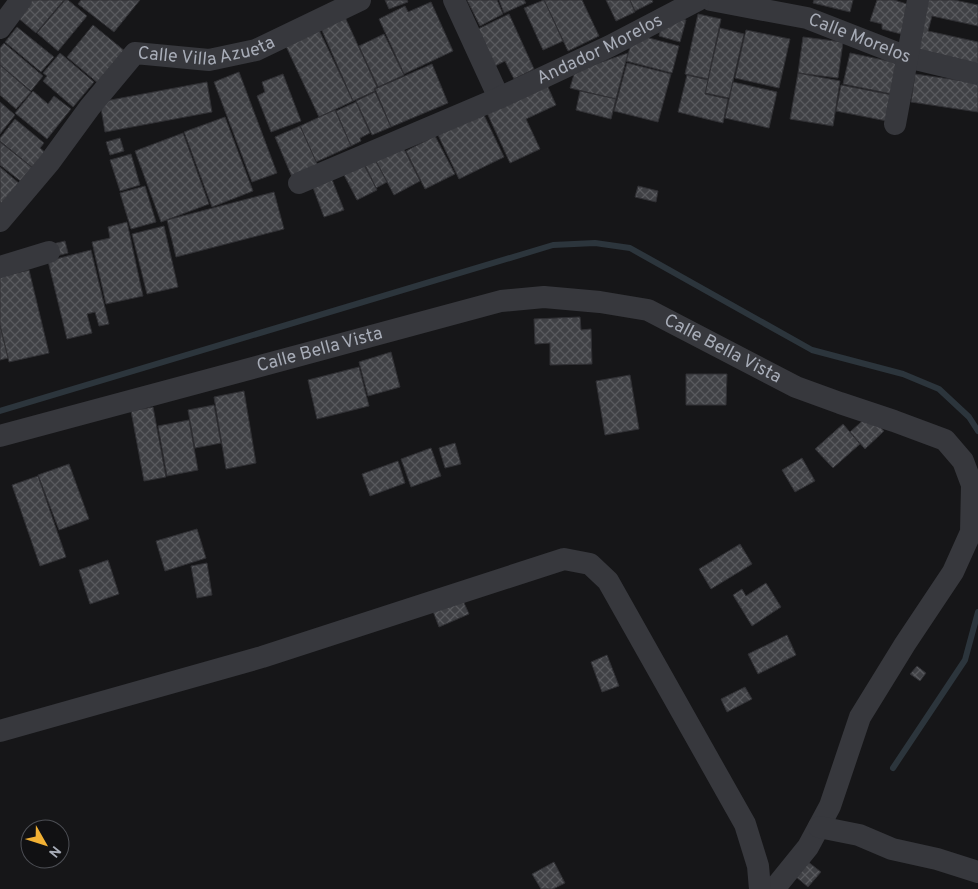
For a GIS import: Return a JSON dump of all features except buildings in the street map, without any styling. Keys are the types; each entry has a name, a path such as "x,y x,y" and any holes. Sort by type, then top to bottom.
{"street":[{"path":"0,28 21,0"},
{"name":"Calle Villa Azueta","path":"0,221 49,163 90,107 136,54 209,60 256,50 360,0"},
{"path":"454,0 499,98"},
{"name":"Andador Morelos","path":"299,184 499,98 610,46 698,0"},
{"name":"Calle Morelos","path":"711,0 809,9 906,57 978,74"},
{"path":"895,124 918,0"},
{"path":"0,267 49,252"},
{"name":"Calle Bella Vista","path":"0,436 501,301 544,297 600,302 648,310 796,387 945,440 963,461 972,485 971,532 953,572 905,644 860,717 830,806 808,847 774,889"},
{"path":"0,731 262,658 564,559 590,564 608,581 745,824 758,866 760,889"},
{"path":"819,827 859,835 892,849 937,859 978,872"}],"waterway":[{"path":"0,411 553,245 595,243 630,248 812,350 903,374 939,389 969,417 978,431"},
{"path":"893,768 965,660 978,612"}]}
